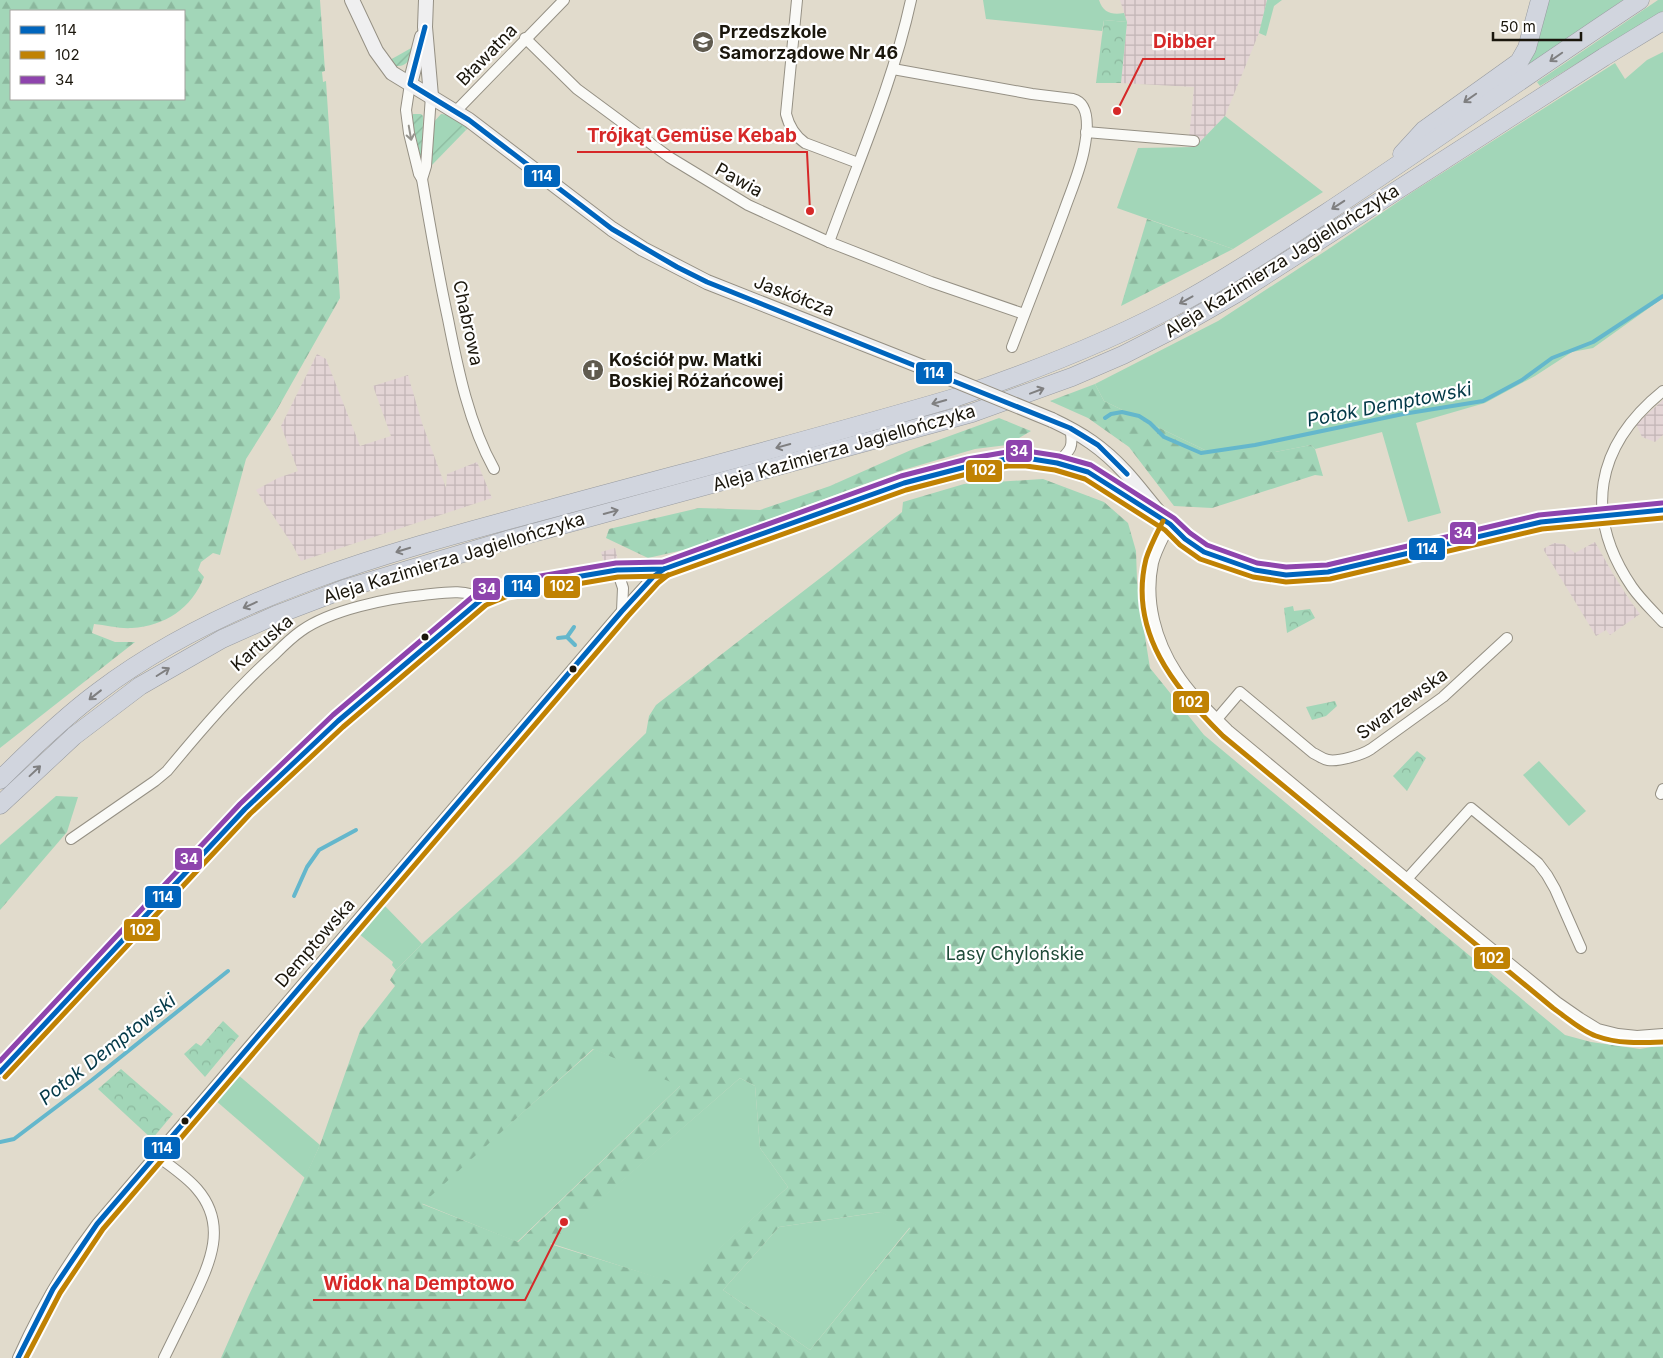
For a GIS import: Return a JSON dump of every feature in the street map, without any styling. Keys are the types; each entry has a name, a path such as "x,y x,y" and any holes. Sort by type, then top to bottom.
{"highway":[{"path":"1379,178 1424,130 1519,62 1527,48 1540,0"},
{"name":"Aleja Kazimierza Jagiellończyka","path":"0,780 59,724 98,692 178,641 248,606 309,582 450,536 906,412 1022,375 1111,338 1181,303 1248,264 1379,178 1640,0"},
{"name":"Aleja Kazimierza Jagiellończyka","path":"0,805 74,736 140,686 222,639 276,615 347,588 507,540 972,413 1038,390 1123,355 1176,328 1239,292 1663,21"}],"street":[{"name":"Jaskółcza","path":"352,0 383,62 392,73 456,111 612,229 651,253 707,282 930,370 1070,428 1098,445 1111,457 1170,524"},
{"name":"Chabrowa","path":"422,180 426,166 431,96 425,27 426,0"},
{"name":"Bławatna","path":"456,111 564,0"},
{"path":"797,0 786,114 799,139 858,163"},
{"path":"829,242 893,69 911,0"},
{"name":"Chabrowa","path":"425,27 410,84 406,110 418,174 422,180 431,236 456,358 484,452 494,469"},
{"name":"Pawia","path":"525,38 577,88 669,158 748,204 829,242 930,282 1024,314"},
{"path":"893,69 936,78 1079,101 1084,107 1086,116 1084,150 1075,181 1012,347"},
{"path":"1086,132 1194,141"},
{"path":"1663,391 1634,418 1614,450 1601,489 1606,536 1619,566 1633,588 1663,622"},
{"path":"1057,463 1071,448 1070,428"},
{"path":"0,1072 246,809 338,721 482,599 506,588 617,570 664,569 904,483 940,473 1007,459 1026,458 1074,467 1096,476 1170,524 1194,545 1216,557 1255,570 1294,575 1328,572 1541,522 1663,510"},
{"path":"1170,524 1152,570 1150,588 1154,620 1164,650 1177,674 1198,700 1228,730 1557,1002 1598,1029 1637,1036 1663,1034"},
{"name":"Demptowska","path":"18,1358 36,1317 80,1246 156,1154 622,611 653,577 664,569"},
{"path":"617,570 623,588 622,611"},
{"name":"Kartuska","path":"71,839 167,771 250,676 301,631 323,619 364,605 404,596 454,592 472,593 482,599"},
{"name":"Swarzewska","path":"1217,718 1240,692 1313,753 1323,759 1330,761 1358,755 1371,749 1443,697 1507,638"},
{"path":"1407,879 1471,808 1538,863 1555,890 1581,948"},
{"path":"156,1154 198,1190 209,1208 214,1230 214,1242 208,1267 164,1358"}],"shaded area":[{"path":"1120,0 1267,0 1259,33 1225,116 1195,147 1188,148 1194,87 1121,83 1127,22"},
{"path":"317,354 326,359 360,446 391,436 373,386 408,375 422,423 446,488 447,474 477,462 492,498 301,561 256,490 278,478 298,471 281,426"},
{"path":"1663,400 1663,435 1655,442 1642,437 1636,424"},
{"path":"1595,542 1613,574 1640,614 1610,635 1606,630 1596,636 1543,549 1554,543 1564,544 1575,553"},
{"path":"615,548 618,561 604,563 601,552"}],"green space":[{"path":"0,0 320,0 325,71 322,72 323,82 326,81 340,298 275,413 246,459 220,555 213,553 201,562 198,570 204,577 192,598 176,613 155,624 144,627 127,628 94,624 92,633 115,642 135,642 0,748"},
{"path":"983,0 1099,0 1103,8 1108,12 1124,13 1127,22 1104,20 1102,31 986,19"},
{"path":"1267,0 1282,0 1274,6 1266,36 1259,33"},
{"path":"1546,0 1623,0 1529,65 1525,64"},
{"path":"1658,0 1663,0 1663,11 1540,86 1537,82"},
{"path":"1104,20 1127,22 1121,83 1096,83"},
{"path":"413,47 408,61 403,65 395,66 390,60"},
{"path":"1663,52 1663,298 1593,348 1572,352 1535,376 1485,403 1416,423 1441,513 1408,522 1382,432 1315,449 1311,445 1275,452 1209,452 1104,401 1095,384 1218,321 1414,191 1615,63 1625,79 1647,60"},
{"path":"413,114 421,114 423,116 422,163 411,118"},
{"path":"441,114 449,115 468,128 466,130 465,128 431,155 433,123"},
{"path":"1225,116 1323,192 1233,249 1117,208 1138,148 1195,147"},
{"path":"461,125 466,130 431,166 431,155"},
{"path":"1147,219 1233,249 1121,306"},
{"path":"1095,384 1104,401 1209,452 1275,452 1311,445 1315,449 1323,476 1315,475 1212,508 1174,506 1129,447 1088,418 1050,401"},
{"path":"999,418 1031,431 1007,445 975,449 903,470 701,546 648,558 606,538 609,529 699,508 760,510 830,486 911,450"},
{"name":"Lasy Chylońskie","path":"1043,479 1104,502 1128,523 1136,551 1137,580 1150,668 1204,735 1565,1035 1591,1042 1640,1049 1663,1045 1663,1358 221,1358 320,1145 360,1031 395,986 390,980 396,970 425,941 514,862 646,733 649,716 656,705 832,569 902,512 903,502 964,484","holes":["593,1049 680,1086 518,1242 422,1204","740,1078 755,1086 760,1148 788,1187 679,1284 550,1244","880,1212 910,1228 810,1350 723,1290 779,1227"]},
{"path":"1293,606 1294,611 1310,609 1315,618 1287,633 1284,608"},
{"path":"1335,701 1337,706 1326,716 1312,720 1306,707"},
{"path":"1417,751 1426,758 1407,791 1393,776"},
{"path":"1539,761 1586,811 1569,826 1523,775"},
{"path":"56,796 78,797 67,832 0,910 0,845"},
{"path":"383,904 422,944 396,970 392,965 393,962 358,933"},
{"path":"223,1021 239,1036 205,1077 184,1054 196,1043 201,1046"},
{"path":"594,1049 681,1085 517,1242 421,1203"},
{"path":"121,1069 173,1114 152,1139 98,1089"},
{"path":"237,1074 320,1145 305,1178 215,1100"},
{"path":"740,1078 755,1086 760,1148 788,1187 679,1285 550,1243"},
{"path":"881,1212 910,1227 810,1350 723,1290 779,1227"}],"waterway":[{"name":"Potok Demptowski","path":"1105,418 1111,414 1122,412 1139,416 1150,423 1164,437 1201,453 1255,445 1403,414 1483,401 1522,380 1552,358 1593,342 1663,296"},
{"name":"Potok Demptowski","path":"558,638 567,637 574,627"},
{"path":"567,637 575,645"},
{"name":"Potok Demptowski","path":"294,896 307,867 319,850 356,830"},
{"name":"Potok Demptowski","path":"0,1142 14,1139 92,1080 228,971"}],"transit line":[{"name":"114","path":"425,27 410,84 469,120 612,229 677,267 707,282 1070,428 1098,445 1127,474"},
{"name":"34","path":"0,1061 240,804 333,715 477,593 505,582 616,563 663,562 901,476 967,459 1007,452 1027,451 1059,456 1091,465 1174,518 1207,545 1257,563 1286,567 1327,565 1539,515 1662,503"},
{"name":"114","path":"0,1072 245,809 338,721 482,599 506,589 617,570 664,569 904,483 969,466 1007,459 1026,458 1057,463 1088,472 1170,524 1185,539 1204,552 1255,570 1286,575 1328,572 1541,522 1663,510"},
{"name":"102","path":"5,1077 250,814 343,727 486,605 508,596 618,577 666,576 906,490 971,473 1008,466 1026,466 1055,470 1085,479 1165,530 1180,545 1200,559 1253,577 1286,582 1330,579 1542,529 1663,518"},
{"name":"102","path":"1163,521 1146,559 1142,586 1144,611 1150,635 1160,657 1173,679 1205,718 1223,736 1574,1024 1590,1034 1604,1039 1637,1043 1663,1042"},
{"name":"114","path":"18,1358 53,1289 97,1224 622,611 653,577 664,569"},
{"name":"102","path":"26,1358 60,1293 103,1229 628,616 658,583 668,575"}],"place":[{"name":"Przedszkole Samorządowe Nr 46","path":"703,42"},
{"name":"Dibber","path":"1117,111"},
{"name":"Trójkąt Gemüse Kebab","path":"810,211"},
{"name":"Kościół pw. Matki Boskiej Różańcowej","path":"593,370"},
{"name":"Widok na Demptowo","path":"564,1222"}]}
